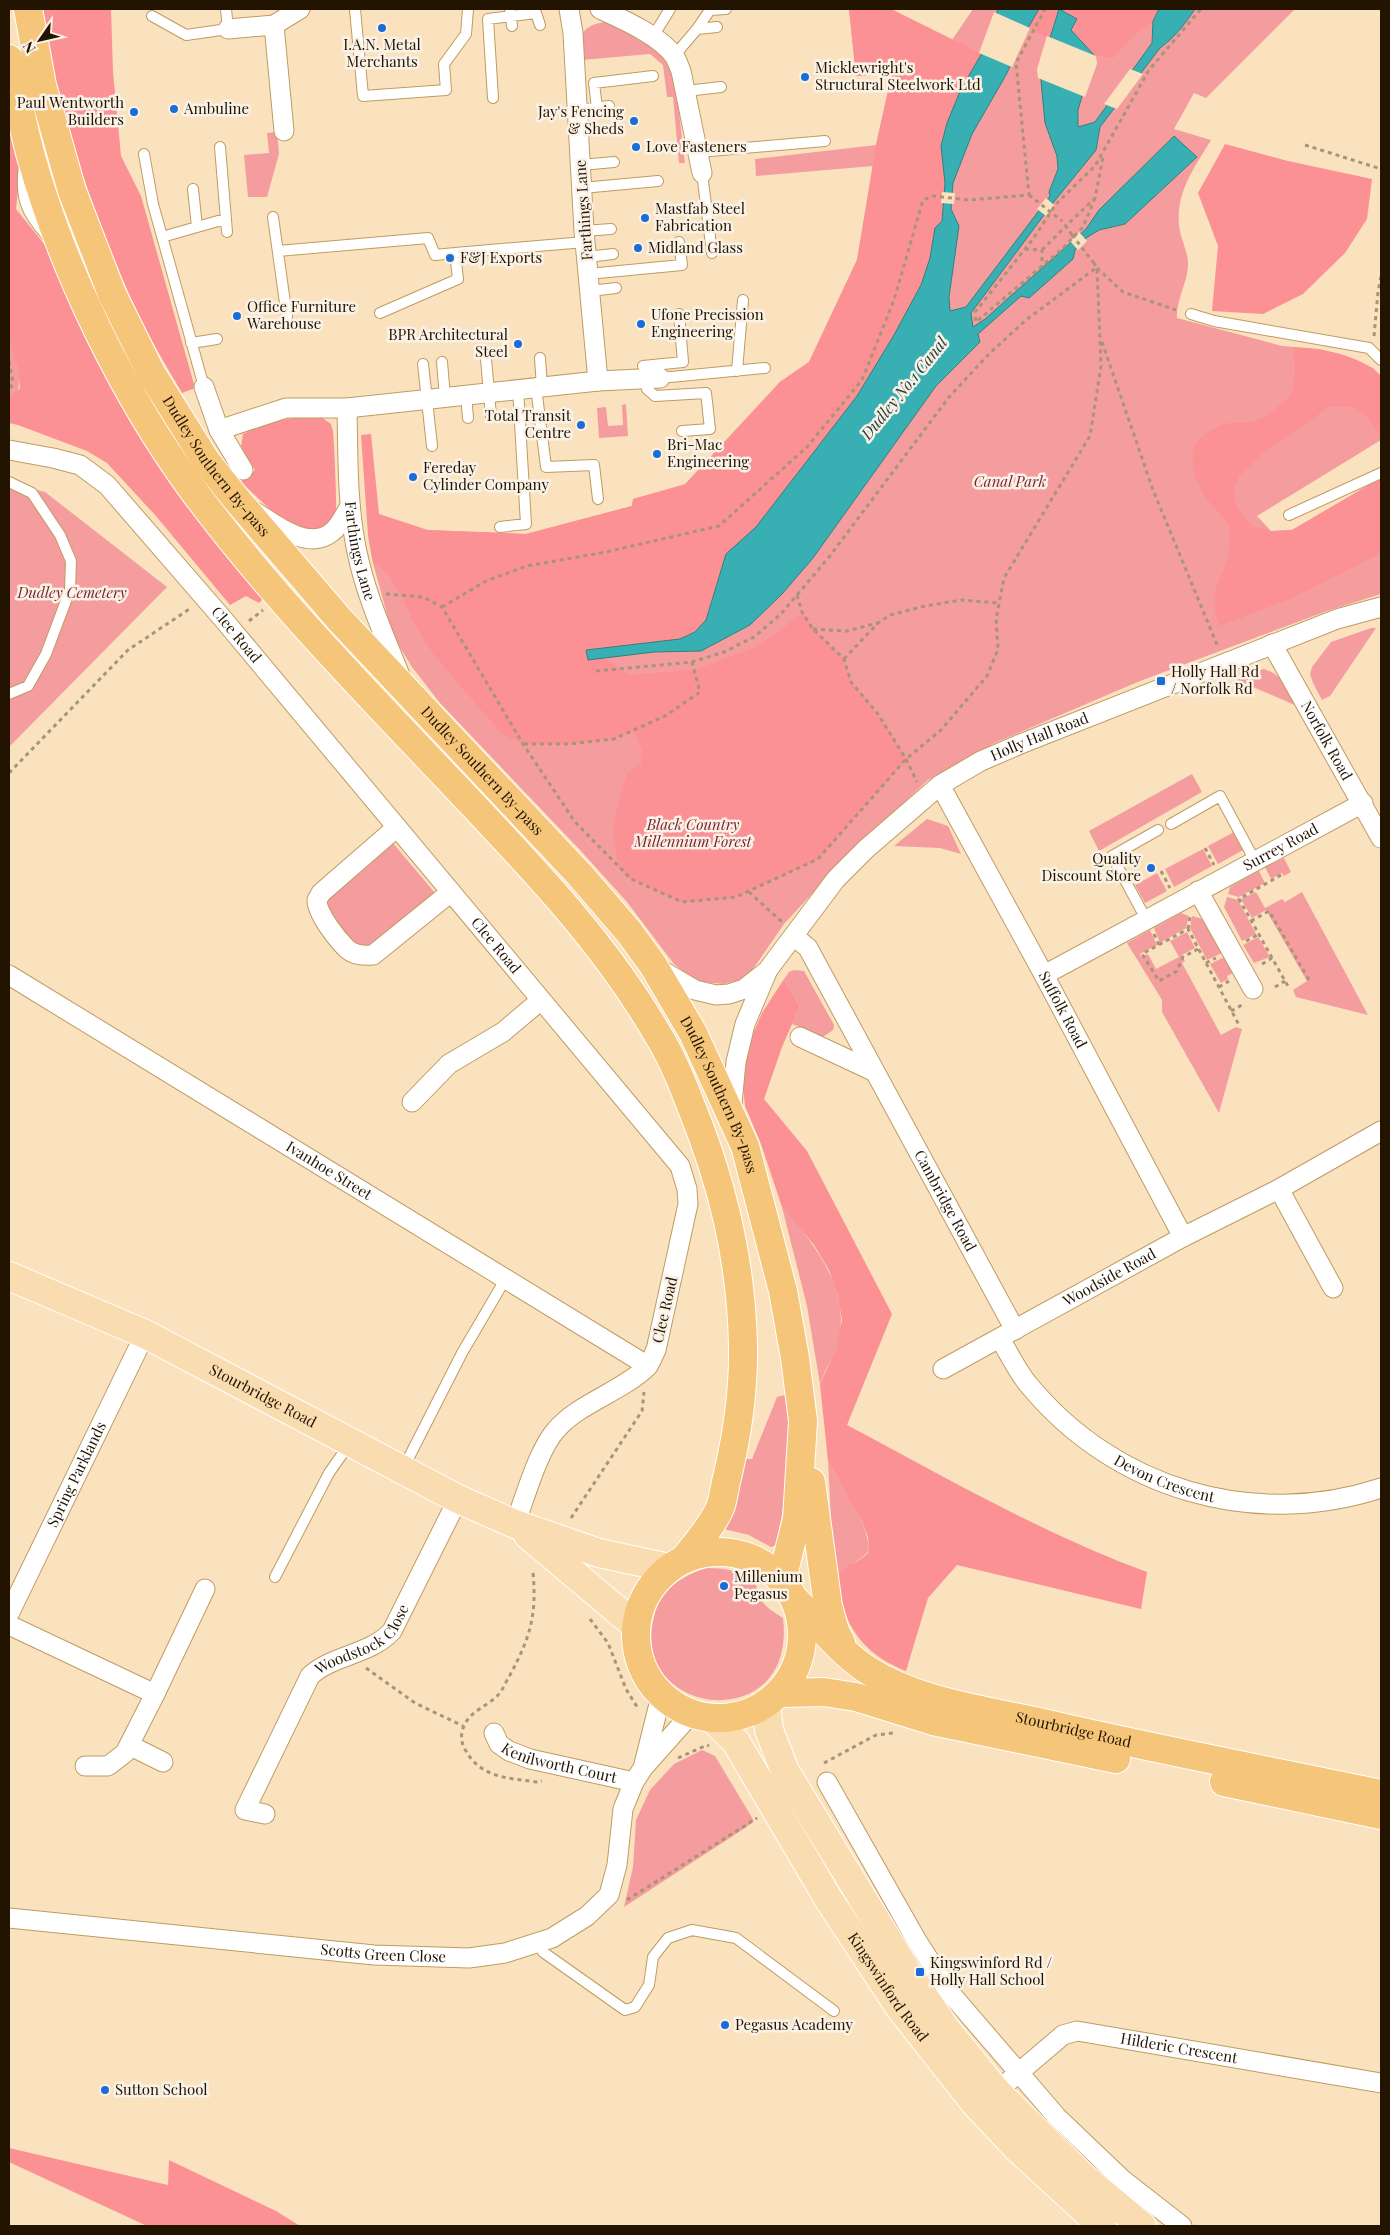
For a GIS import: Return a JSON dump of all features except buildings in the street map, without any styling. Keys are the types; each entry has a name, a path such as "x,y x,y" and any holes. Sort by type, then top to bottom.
{"highway":[{"name":"Dudley Southern By-pass","path":"28,9 42,84 72,191 112,294 151,373 206,461 334,613 580,875 629,932 653,965 693,1033 745,1146 784,1291 803,1421 797,1519 789,1590"},
{"name":"Dudley Southern By-pass","path":"9,59 28,141 52,221 83,298 117,368 156,435 192,488 296,614 554,890 614,966 660,1038 668,1054 711,1156 732,1237 742,1300 743,1375 734,1451 720,1508 704,1534 677,1563"},
{"path":"803,1421 828,1606 836,1631 850,1657"},
{"path":"710,1552 737,1553 762,1563 789,1590 801,1625 802,1649 794,1672 773,1698 741,1716 702,1716 675,1707 652,1705 649,1681 641,1664 636,1646 636,1626 641,1604 653,1583 677,1563 710,1552"},
{"name":"Stourbridge Road","path":"789,1590 850,1657 882,1678 939,1699 1135,1744 1381,1794"},
{"name":"Stourbridge Road","path":"773,1698 824,1692 856,1698 939,1722 1381,1815"}],"main road":[{"name":"Stourbridge Road","path":"9,1276 145,1334 403,1470 515,1524 599,1553 677,1563"},
{"name":"Stourbridge Road","path":"515,1524 636,1626"},
{"name":"Kingswinford Road","path":"773,1698 769,1730 784,1771 855,1890 946,2029 998,2092 1081,2175 1142,2226"},
{"name":"Kingswinford Road","path":"702,1716 736,1742 829,1900 900,2008 974,2102 1016,2147 1102,2226"}],"street":[{"name":"Farthings Lane","path":"569,9 573,33 587,259 598,381"},
{"path":"600,9 629,23 652,38 674,56 681,71 686,91 702,173"},
{"path":"228,30 274,25 295,10"},
{"path":"274,25 284,131"},
{"path":"219,430 286,408 346,408 598,381 647,372"},
{"path":"204,387 219,430 243,470"},
{"name":"Farthings Lane","path":"346,408 350,506 357,552 368,596 404,688"},
{"name":"Clee Road","path":"9,450 53,458 80,466 107,485 223,619 680,1166 687,1189 688,1204 656,1350 648,1366"},
{"path":"237,500 287,533 313,539 324,537 334,531 350,506"},
{"name":"Holly Hall Road","path":"653,965 695,990 716,995 729,994 744,989 767,971 836,879 866,849 940,785 981,761 1024,742 1337,619 1381,607"},
{"name":"Norfolk Road","path":"1272,644 1381,838"},
{"name":"Suffolk Road","path":"940,785 1044,975 1183,1237"},
{"name":"Surrey Road","path":"1044,975 1363,803"},
{"path":"397,827 321,893 317,900 320,914 348,950 365,956 373,955 451,892"},
{"path":"1198,891 1253,989"},
{"name":"Cambridge Road","path":"794,936 808,948 875,1072 1008,1334"},
{"name":"Holly Hall Road","path":"731,1116 736,1062 745,1024 767,971"},
{"name":"Ivanhoe Street","path":"9,975 648,1366"},
{"path":"412,1102 449,1064 503,1032 541,1000"},
{"path":"800,1037 875,1072"},
{"name":"Woodside Road","path":"943,1370 1183,1237 1279,1189 1381,1132"},
{"path":"1279,1189 1333,1288"},
{"name":"Spring Parklands","path":"9,1614 145,1334"},
{"name":"Devon Crescent","path":"1008,1334 1027,1383 1058,1416 1084,1439 1118,1463 1157,1481 1196,1494 1242,1503 1282,1504 1320,1502 1354,1496 1381,1488"},
{"path":"515,1524 545,1444 556,1429 648,1366"},
{"name":"Woodstock Close","path":"266,1814 245,1810 310,1676 320,1667 378,1644 392,1631 458,1498"},
{"path":"85,1766 108,1766 131,1746 205,1589"},
{"path":"9,1625 155,1694"},
{"name":"Scotts Green Close","path":"9,1918 374,1955 469,1958 505,1953 552,1938 587,1916 609,1895 617,1865 622,1809 638,1775 652,1705"},
{"name":"Scotts Green Close","path":"638,1775 702,1716"},
{"name":"Kenilworth Court","path":"494,1733 499,1744 509,1751 530,1759 575,1769 638,1775"},
{"path":"131,1746 163,1762"},
{"name":"Kingswinford Road","path":"821,1775 917,1941 950,1994 1057,2117 1124,2180 1182,2226"},
{"name":"Kingswinford Road","path":"855,1890 882,1908 917,1941"},
{"name":"Hilderic Crescent","path":"998,2092 1062,2035 1077,2031 1381,2083"}],"lane":[{"path":"152,16 186,35 228,30 226,9"},
{"path":"355,9 363,96 446,90 444,64 466,34 468,9"},
{"path":"652,38 670,9"},
{"path":"674,56 710,10 726,9"},
{"path":"493,98 488,19 536,13 540,24"},
{"path":"697,29 717,27"},
{"path":"596,108 594,82 653,76"},
{"path":"686,91 721,87"},
{"path":"578,110 610,106"},
{"path":"699,152 825,141"},
{"path":"220,147 227,232"},
{"path":"144,154 153,204 204,387"},
{"path":"581,165 614,162"},
{"path":"702,173 712,253"},
{"path":"582,188 658,181"},
{"path":"193,190 197,227"},
{"path":"273,217 287,318"},
{"path":"162,237 225,219"},
{"path":"587,259 611,229"},
{"path":"278,251 428,238 435,255 455,253 682,265 679,242"},
{"path":"380,313 458,279 455,253"},
{"path":"587,259 613,254"},
{"path":"587,259 616,288"},
{"path":"737,371 744,300"},
{"path":"647,372 683,362 679,314"},
{"path":"1191,314 1214,321 1369,348 1381,360"},
{"path":"191,343 217,339"},
{"path":"500,527 526,524 532,388 540,358"},
{"path":"486,359 491,416"},
{"path":"442,362 445,397"},
{"path":"423,364 425,399 432,446"},
{"path":"647,372 737,371 766,368"},
{"path":"647,372 647,389 655,396 706,393 710,429 682,431"},
{"path":"532,388 546,467 594,465 598,499"},
{"path":"466,395 468,418"},
{"path":"1289,515 1381,473"},
{"path":"9,482 32,493 60,535 70,561 70,590 46,654 28,686 9,694"},
{"path":"1171,824 1220,796 1255,861"},
{"path":"1146,919 1112,856 1158,830"},
{"path":"403,1470 476,1328 506,1278"},
{"path":"275,1577 330,1473 350,1442"},
{"path":"537,1942 543,1952 625,2010 635,2007 649,1985 653,1957 668,1938 692,1930 736,1938 834,2011"}],"path":[{"path":"1029,195 1016,63 1045,9"},
{"path":"1103,154 1095,198 1083,227 1042,266 976,322 975,312 1025,250 1056,204 1095,166 1149,70 1201,9"},
{"path":"1306,145 1381,169"},
{"path":"442,607 486,581 527,566 606,552 719,526 807,447 862,380 894,300 923,200 933,196 970,200 1029,195 1066,226 1097,268 1123,292 1176,310"},
{"path":"1025,250 1042,250 1095,198"},
{"path":"1042,250 1042,266"},
{"path":"390,593 423,597 442,607 523,744 575,822 631,879 682,902 736,897 749,892 818,859 906,759 941,730 988,676 998,649 996,619 1004,578 1090,436 1102,366 1097,268"},
{"path":"596,671 668,666 692,662 724,652 754,636 781,614 829,557 948,397 989,354 1026,320 1097,268"},
{"path":"1373,352 1381,276"},
{"path":"1100,339 1153,490 1215,639"},
{"path":"9,361 13,382 9,392"},
{"path":"797,595 802,612 813,629 844,658 851,682 878,714 906,759 925,798"},
{"path":"844,658 878,623 890,615 925,606 962,600 998,603"},
{"name":"Clee Road","path":"9,773 128,650 196,605"},
{"path":"813,629 847,631 878,623"},
{"path":"523,744 568,744 614,739 665,716 700,692 692,662"},
{"path":"1281,875 1239,899 1289,988"},
{"path":"749,892 794,936"},
{"path":"1251,921 1269,911 1309,980"},
{"path":"1198,949 1183,957 1177,971 1159,981 1142,954 1188,929 1239,1025"},
{"path":"1241,944 1259,934"},
{"path":"1262,964 1272,958"},
{"path":"1218,987 1229,981"},
{"path":"1275,986 1285,981"},
{"path":"1231,1011 1242,1005"},
{"path":"572,1518 642,1411 648,1366"},
{"path":"533,1573 535,1595 532,1627 520,1657 498,1695 470,1717 463,1726 462,1740 471,1761 481,1770 498,1776 536,1782 557,1778 575,1769"},
{"path":"587,1614 608,1643 626,1689 652,1705"},
{"path":"349,1656 415,1704 463,1726"},
{"path":"821,1775 876,1735 894,1733"},
{"path":"676,1760 706,1745 713,1748"},
{"path":"622,1903 760,1817 755,1809"}],"green space":[{"path":"43,9 111,9 113,72 121,156 141,196 195,388 182,393 136,309 111,252 89,193 70,134 52,65"},
{"name":"Canal Park","path":"849,9 891,9 952,40 973,9 1295,9 1206,98 1194,93 1174,129 1211,140 1193,170 1180,201 1179,225 1188,266 1178,305 1177,318 1282,346 1319,349 1343,355 1373,368 1381,376 1381,440 1257,516 1271,531 1292,530 1381,478 1381,594 1327,611 1140,681 995,743 928,780 845,858 784,924 751,972 739,980 724,984 703,982 689,976 674,964 627,902 440,703 412,667 393,636 373,563 368,535 428,530 526,534 632,506 633,499 685,484 780,382 809,362 857,260 873,166 756,176 755,159 876,145 892,73 856,76"},
{"name":"Black Country Millennium Forest","path":"849,9 891,9 982,54 961,89 941,146 945,183 942,221 921,285 894,335 857,396 756,527 726,554 706,620 695,632 681,639 586,650 588,660 605,658 629,675 694,670 754,648 782,629 802,612 813,629 844,659 851,682 878,714 906,759 818,859 736,897 682,902 631,879 618,866 613,827 627,773 641,764 642,749 633,731 614,739 568,744 523,744 501,733 434,655 416,627 401,595 387,572 373,563 368,535 361,435 371,434 379,514 428,530 526,534 632,506 633,499 685,485 780,382 809,362 857,260 876,145 892,73 856,76"},
{"path":"1039,9 1059,9 1049,39 1028,28"},
{"path":"1060,9 1078,9 1082,11 1083,9 1159,9 1153,21 1134,35 1113,58 1094,55 1071,30 1077,19"},
{"path":"604,22 646,42 665,61 670,70 679,110 685,163 679,163 673,97 667,97 663,65 650,54 582,60 582,34 589,27"},
{"path":"9,119 20,169 16,209 49,250 264,598 259,603 246,596 230,605 156,516 107,463 87,451 9,423 9,399 20,388 18,367 9,339"},
{"path":"277,132 279,154 267,197 248,197 244,155 269,153 267,133"},
{"path":"1225,144 1288,161 1372,179 1367,219 1345,253 1303,294 1263,314 1212,311 1218,246 1198,193"},
{"path":"9,339 17,362 19,381 9,423"},
{"path":"1293,347 1340,354 1362,362 1381,376 1381,437 1367,417 1353,406 1329,407 1261,455 1239,476 1233,493 1238,509 1253,527 1271,531 1292,530 1381,478 1381,553 1292,598 1220,626 1214,603 1217,586 1227,561 1230,526 1209,501 1198,484 1193,464 1193,453 1198,441 1215,428 1229,423 1255,421 1281,405 1291,393 1294,382 1295,364"},
{"path":"626,404 628,436 599,438 597,408 606,407 608,426 623,425 622,405"},
{"path":"320,416 331,424 333,431 336,514 335,519 323,530 305,531 278,517 241,482 255,470 241,447 243,434 289,419"},
{"name":"Dudley Cemetery","path":"9,483 45,492 167,587 9,747"},
{"path":"1376,628 1330,696 1322,700 1310,674 1312,667 1331,642"},
{"path":"1263,669 1270,671 1280,679 1297,706 1237,680"},
{"path":"1192,774 1202,792 1099,851 1089,831"},
{"path":"927,819 948,826 961,854 940,848 894,846"},
{"path":"1234,832 1243,850 1218,864 1208,846"},
{"path":"392,842 435,893 369,946 356,946 325,910 329,896"},
{"path":"1203,849 1212,866 1174,887 1165,869"},
{"path":"1284,858 1291,872 1284,876 1282,873 1271,879 1265,867"},
{"path":"1259,871 1265,883 1239,897 1228,894 1230,887"},
{"path":"1157,873 1167,891 1145,903 1135,885"},
{"path":"1256,892 1265,908 1282,899 1285,902 1302,892 1368,1015 1296,997 1293,990 1307,981 1266,910 1252,918 1241,899"},
{"path":"1227,897 1238,900 1256,934 1242,941 1224,907"},
{"path":"1181,913 1189,916 1186,928 1160,943 1154,928"},
{"path":"1192,916 1203,919 1222,953 1207,960 1190,928"},
{"path":"1150,930 1157,945 1140,954 1141,957 1148,954 1156,969 1179,957 1170,941 1187,932 1195,948 1182,955 1185,961 1182,963 1221,1035 1236,1027 1242,1029 1219,1113 1162,1012 1162,1000 1127,943"},
{"path":"1258,937 1270,957 1254,963 1243,945"},
{"path":"1224,957 1233,973 1227,976 1228,979 1221,983 1210,964"},
{"path":"794,970 804,971 834,1025 833,1030 823,1037 792,1024 800,1006 784,979 789,972"},
{"path":"784,979 800,1006 782,1047 764,1099 807,1151 892,1314 847,1425 1032,1522 1108,1557 1147,1572 1141,1609 957,1565 928,1598 906,1671 882,1659 863,1643 855,1633 844,1610 837,1584 839,1575 844,1570 869,1552 868,1537 862,1521 828,1461 820,1384 836,1349 842,1320 838,1296 829,1270 814,1245 782,1207 761,1144 745,1106 743,1086 745,1062 753,1034 762,1013"},
{"path":"782,1207 819,1254 836,1290 840,1309 841,1329 836,1349 820,1384 807,1306"},
{"path":"785,1395 790,1438 790,1473 776,1545 771,1547 749,1535 724,1529 724,1525 744,1459 752,1459 777,1397"},
{"path":"828,1461 854,1504 864,1527 869,1551 843,1572 836,1581 832,1539"},
{"path":"707,1568 731,1570 755,1579 758,1593 763,1603 783,1618 780,1657 765,1683 741,1697 714,1700 687,1693 665,1676 653,1651 654,1617 661,1599 680,1580"},
{"path":"702,1750 715,1756 754,1821 624,1907 633,1867 636,1820 650,1790 674,1764"},
{"path":"9,2148 168,2185 169,2160 276,2211 300,2226 147,2226 9,2162"}],"water":[{"name":"Dudley No.1 Canal","path":"998,9 1039,9 1006,75 972,134 953,183 951,209 959,226 949,297 950,311 966,307 1050,196 1049,192 1058,169 1057,156 1045,123 1040,70 1059,9 1077,19 1071,30 1094,55 1078,110 1078,127 1095,122 1152,43 1153,21 1159,9 1195,9 1179,30 1160,48 1100,127 1096,150 1053,203 971,313 973,327 985,319 1086,229 1099,210 1174,136 1197,157 1125,224 1099,230 1086,238 1075,250 1073,259 1029,298 1021,296 978,334 980,342 936,386 813,558 782,594 750,625 701,651 654,652 588,660 586,650 680,639 695,632 706,620 726,554 756,527 857,396 894,335 921,285 930,258 935,228 942,221 945,183 941,146 947,123 961,89 985,48"}],"pier":[{"path":"994,12 1030,28 1012,67 979,53"},
{"path":"1047,36 1096,56 1097,64 1085,97 1038,78 1037,69"},
{"path":"1130,69 1143,74 1117,109 1104,104"},
{"path":"942,192 955,193 954,204 941,203"},
{"path":"1046,198 1054,205 1046,216 1037,209"},
{"path":"1079,232 1087,241 1078,250 1070,241"}],"place":[{"name":"I.A.N. Metal Merchants","path":"382,28"},
{"name":"Micklewright's Structural Steelwork Ltd","path":"805,77"},
{"name":"Ambuline","path":"174,109"},
{"name":"Paul Wentworth Builders","path":"134,112"},
{"name":"Jay's Fencing & Sheds","path":"634,121"},
{"name":"Love Fasteners","path":"636,147"},
{"name":"Mastfab Steel Fabrication","path":"645,218"},
{"name":"Midland Glass","path":"638,248"},
{"name":"F&J Exports","path":"450,258"},
{"name":"Office Furniture Warehouse","path":"237,316"},
{"name":"Ufone Precission Engineering","path":"641,324"},
{"name":"BPR Architectural Steel","path":"518,344"},
{"name":"Total Transit Centre","path":"581,425"},
{"name":"Bri-Mac Engineering","path":"657,454"},
{"name":"Fereday Cylinder Company","path":"413,477"},
{"name":"Holly Hall Rd / Norfolk Rd","path":"1161,681"},
{"name":"Quality Discount Store","path":"1151,868"},
{"name":"Millenium Pegasus","path":"724,1586"},
{"name":"Kingswinford Rd / Holly Hall School","path":"920,1972"},
{"name":"Pegasus Academy","path":"725,2025"},
{"name":"Sutton School","path":"105,2090"}]}
